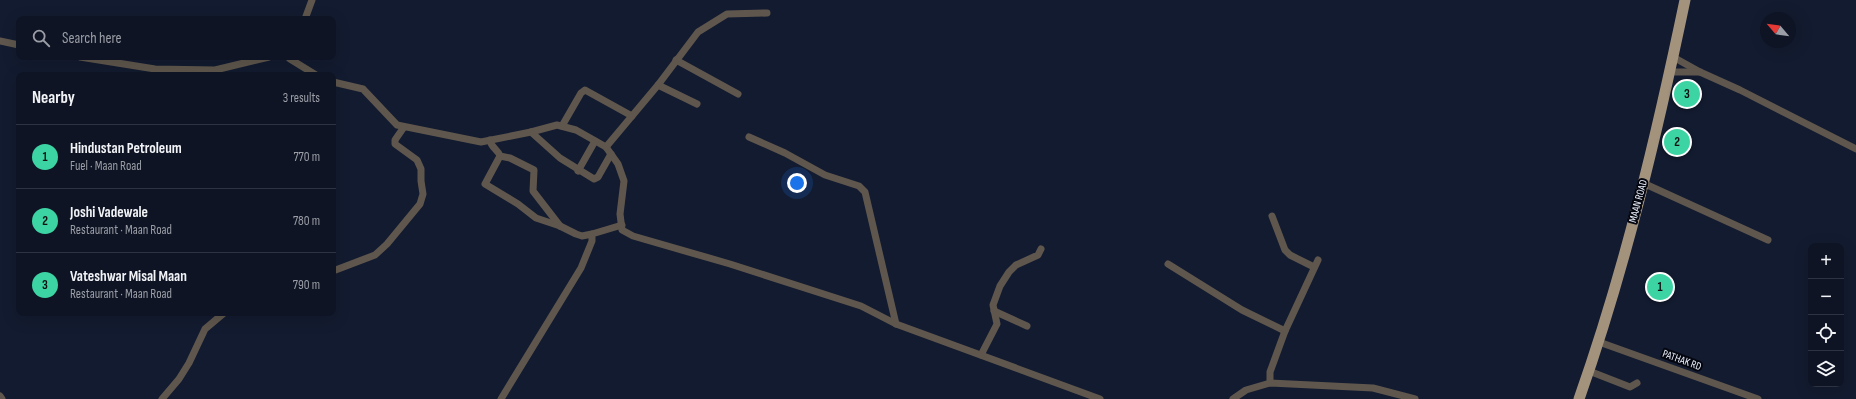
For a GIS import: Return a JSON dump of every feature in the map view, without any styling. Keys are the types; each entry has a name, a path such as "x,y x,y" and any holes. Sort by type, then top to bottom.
{"main road":[{"name":"MAAN ROAD","path":"1579,399 1599,342 1643,183 1685,0"}],"street":[{"path":"306,16 312,0"},
{"path":"606,147 658,85 698,32 727,14 768,13"},
{"path":"0,41 16,44"},
{"path":"1673,57 1700,72 1740,90 1856,149"},
{"path":"99,60 155,69 215,70 257,60"},
{"path":"292,60 311,72"},
{"path":"676,60 738,94"},
{"path":"1669,72 1700,72"},
{"path":"336,83 363,89 397,125 404,127 482,142 557,125 576,130 606,147 618,164 624,182 620,214 622,230 633,236 804,287 861,306 896,324 1100,399"},
{"path":"658,85 697,104"},
{"path":"562,126 580,93 585,90 632,116"},
{"path":"336,270 375,255 387,244 420,204 423,194 420,181 421,169 418,160 395,144 395,140 404,127"},
{"path":"531,132 560,158 594,180 598,177 611,154"},
{"path":"749,137 825,175 859,186 866,192 896,324"},
{"path":"490,140 492,146 499,152 500,156"},
{"path":"578,171 595,141"},
{"path":"500,156 485,184 521,207 530,215 582,236 622,225"},
{"path":"500,156 510,158 534,170 533,191 560,226"},
{"path":"1643,183 1768,240"},
{"path":"1270,383 1270,372 1285,331 1316,263 1290,255 1284,250 1272,216"},
{"path":"501,399 581,268 592,241 592,234"},
{"path":"980,355 997,324 994,310 995,297 1009,272 1016,265 1038,255 1041,249"},
{"path":"1168,264 1242,310 1285,331"},
{"path":"994,310 1027,326"},
{"path":"162,399 179,379 189,363 205,329 220,316"},
{"name":"PATHAK RD","path":"1599,342 1758,399"},
{"path":"1589,371 1630,387 1637,382"},
{"path":"1234,399 1246,390 1270,383 1373,388 1416,399"}],"place":[{"name":"Vateshwar Misal Maan","path":"1687,94"},
{"name":"Joshi Vadewale","path":"1677,142"},
{"name":"Hindustan Petroleum","path":"1660,287"}]}
